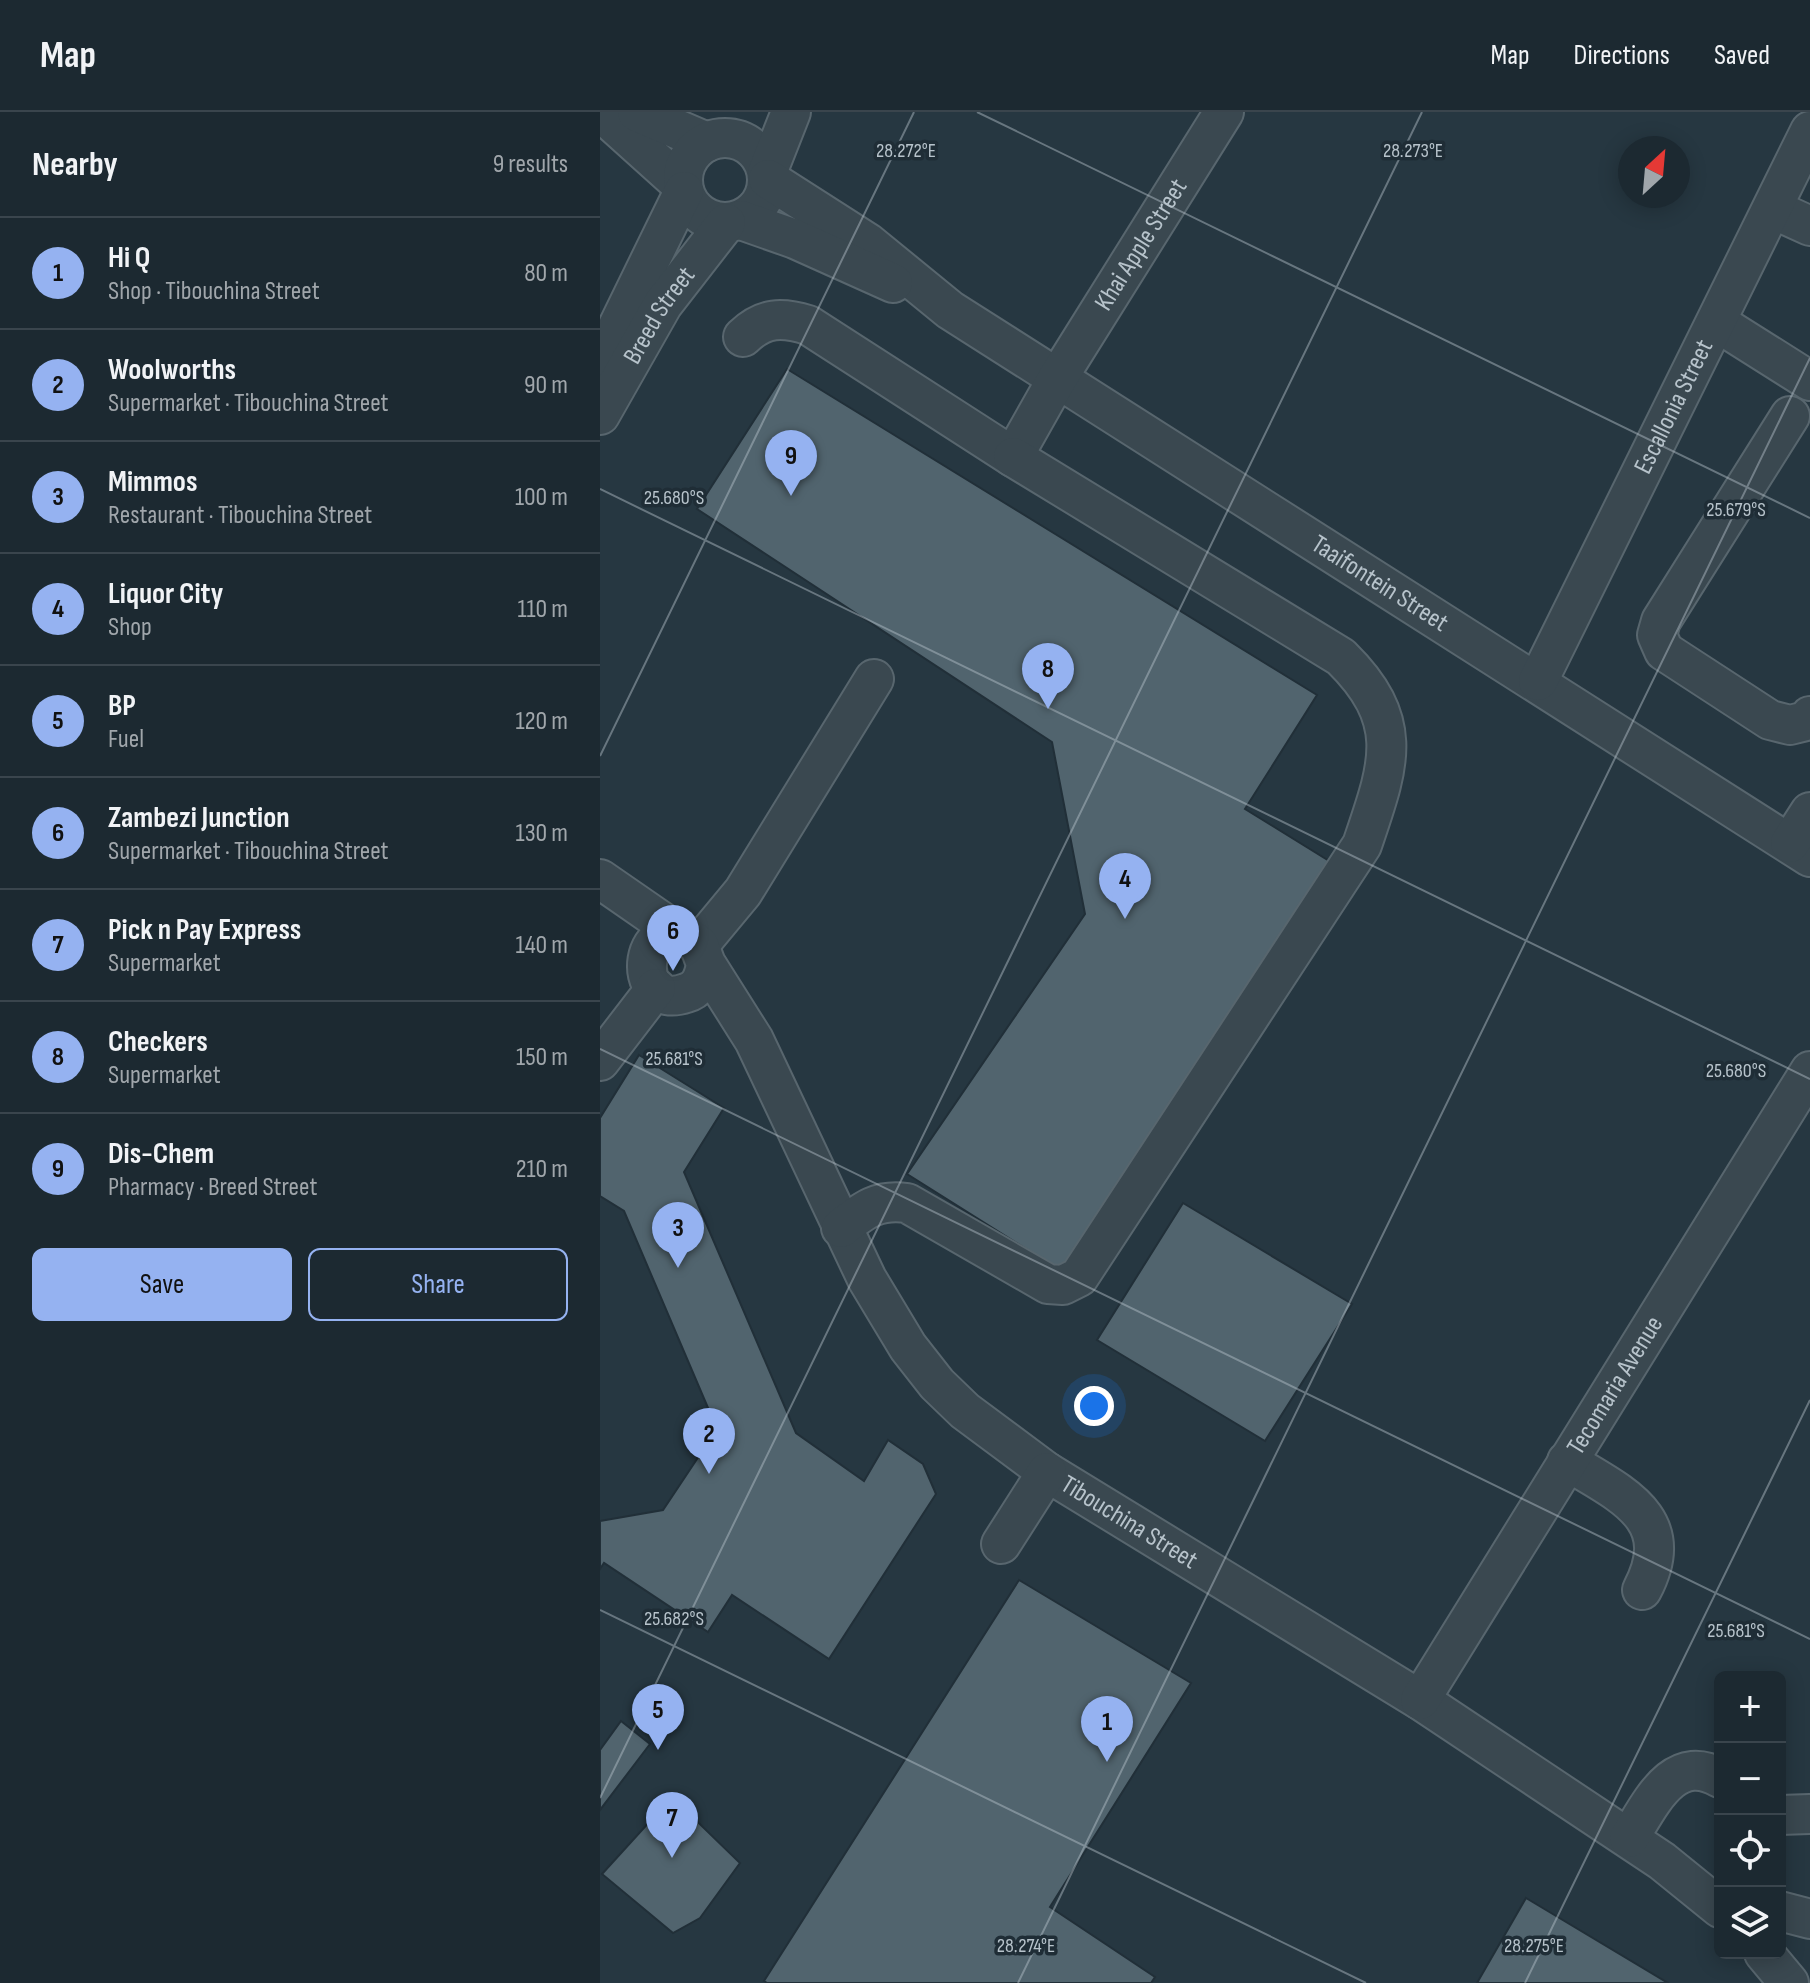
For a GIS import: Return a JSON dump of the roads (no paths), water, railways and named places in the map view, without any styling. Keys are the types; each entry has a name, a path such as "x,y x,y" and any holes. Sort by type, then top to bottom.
{"street":[{"path":"601,112 684,189 699,214 733,222 856,265 950,310"},
{"path":"637,112 711,140 742,141 763,160 768,176 868,243 950,310"},
{"path":"684,189 685,165 698,147 711,140 743,112"},
{"path":"733,222 761,204 791,112"},
{"name":"Khai Apple Street","path":"1013,457 1210,117"},
{"name":"Escallonia Street","path":"1538,681 1718,323 1810,131"},
{"name":"Breed Street","path":"600,363 684,189"},
{"path":"1773,209 1810,226"},
{"name":"Breed Street","path":"600,415 663,304 733,222"},
{"name":"Taaifontein Street","path":"950,310 1538,681 1803,838"},
{"path":"743,337 762,322 775,318 808,325 1013,457 1341,657 1367,683 1386,727 1383,781 1362,845 1079,1277 1063,1285 1048,1284 907,1203 888,1200 869,1206 841,1228"},
{"path":"1718,323 1810,381"},
{"path":"1790,416 1661,621 1657,635 1664,651 1770,720 1790,725 1806,721 1810,716"},
{"path":"661,982 700,984 695,948 743,892 874,679"},
{"name":"Tibouchina Street","path":"600,879 695,948 754,1040 841,1228 908,1347 937,1384 992,1433 1047,1472 1420,1700 1629,1838 1714,1903"},
{"path":"600,907 625,929 661,982 754,1040"},
{"path":"661,982 648,952 661,938 695,948"},
{"path":"600,1061 661,982"},
{"name":"Tecomaria Avenue","path":"1420,1700 1810,1071"},
{"path":"1567,1461 1619,1495 1651,1525 1657,1545 1655,1566 1642,1590"},
{"path":"1001,1544 1047,1472"},
{"path":"1629,1838 1653,1799 1675,1775 1699,1768 1714,1775"},
{"path":"1786,1815 1810,1814"},
{"name":"Tibouchina Street","path":"1662,1861 1714,1884"},
{"path":"1786,1913 1810,1919"},
{"path":"1769,1959 1789,1983"}],"place":[{"name":"Dis-Chem","path":"791,496"},
{"name":"Checkers","path":"1048,709"},
{"name":"Liquor City","path":"1125,919"},
{"name":"Zambezi Junction","path":"673,971"},
{"name":"Mimmos","path":"678,1268"},
{"name":"Woolworths","path":"709,1474"},
{"name":"BP","path":"658,1750"},
{"name":"Hi Q","path":"1107,1762"},
{"name":"Pick n Pay Express","path":"672,1858"}]}
